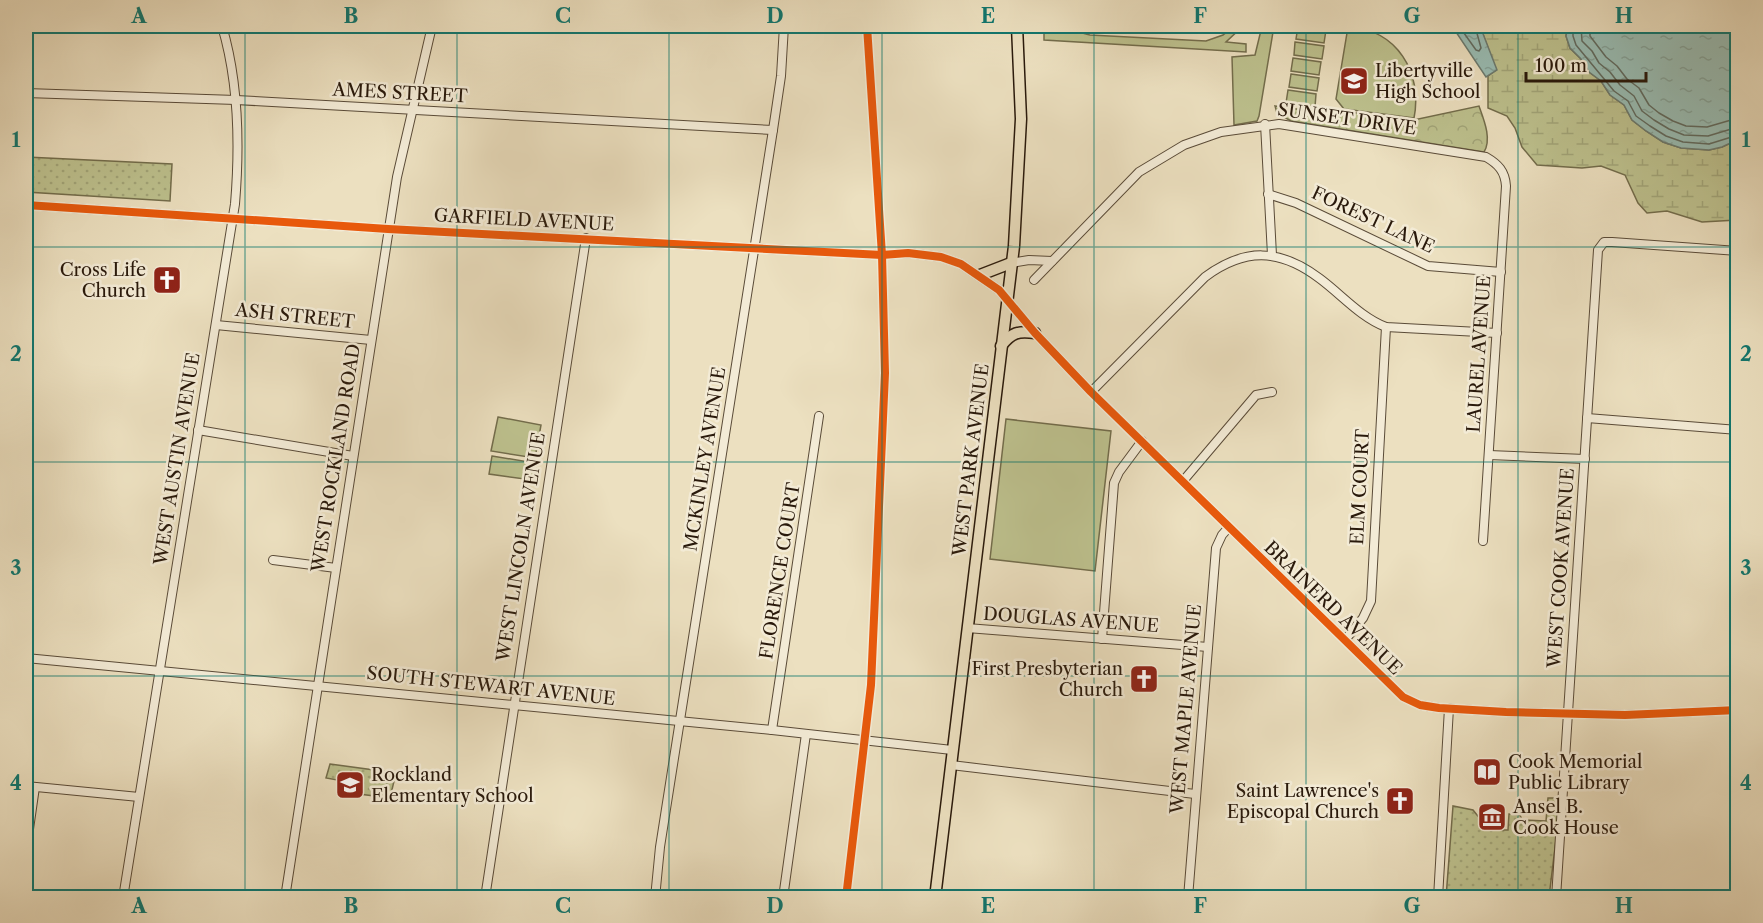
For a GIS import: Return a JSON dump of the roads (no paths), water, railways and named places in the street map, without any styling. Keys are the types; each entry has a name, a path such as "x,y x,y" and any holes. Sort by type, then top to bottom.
{"main road":[{"name":"WEST PARK AVENUE","path":"935,897 1014,246 1021,119 1017,26"},
{"path":"980,276 1011,263"},
{"path":"1001,346 1010,335 1016,332 1035,333"}],"street":[{"name":"WEST AUSTIN AVENUE","path":"123,897 233,217 238,130 232,68 222,26"},
{"name":"WEST ROCKLAND ROAD","path":"285,897 388,229 411,110 432,26"},
{"name":"MCKINLEY AVENUE","path":"655,897 660,847 774,130 784,26"},
{"name":"AMES STREET","path":"26,93 236,100 774,130"},
{"path":"1265,124 1272,255"},
{"name":"SUNSET DRIVE","path":"1034,280 1133,177 1167,153 1199,138 1265,124 1280,124 1486,157 1501,169"},
{"name":"LAUREL AVENUE","path":"1483,542 1506,186 1506,177 1501,169"},
{"name":"FOREST LANE","path":"1268,194 1296,203 1428,266 1501,272"},
{"name":"GARFIELD AVENUE","path":"26,205 388,229 882,255 908,253 940,257 961,264 999,290 1007,299"},
{"name":"WEST LINCOLN AVENUE","path":"485,897 586,238"},
{"name":"WEST COOK AVENUE","path":"1556,897 1598,250 1604,242 1737,251"},
{"path":"1014,246 1029,260"},
{"path":"1091,392 1204,277 1228,262 1243,257 1272,255 1288,259 1319,278 1370,319 1386,327 1497,333"},
{"path":"1011,263 1029,260 1052,261"},
{"name":"BRAINERD AVENUE","path":"1007,299 1035,333 1091,392 1403,698 1420,705 1449,708 1569,713 1625,715 1737,710"},
{"name":"ASH STREET","path":"216,325 371,340"},
{"name":"ELM COURT","path":"1345,640 1363,618 1371,601 1386,327"},
{"path":"1182,481 1256,395 1272,392"},
{"name":"FLORENCE COURT","path":"772,730 819,416"},
{"path":"1587,418 1737,430"},
{"path":"198,430 353,456"},
{"path":"1102,639 1114,483 1119,472 1142,441"},
{"path":"1489,455 1585,459"},
{"name":"WEST MAPLE AVENUE","path":"1188,897 1216,548 1229,527"},
{"path":"273,560 336,568"},
{"name":"DOUGLAS AVENUE","path":"967,628 1208,647"},
{"name":"SOUTH STEWART AVENUE","path":"26,658 772,730 952,750"},
{"path":"1438,897 1449,708"},
{"path":"783,897 806,734"},
{"path":"951,765 1195,794"},
{"path":"26,850 30,787 139,797"}],"water":[{"path":"1452,26 1480,26 1497,70 1486,77"},
{"path":"1568,26 1737,26 1737,140 1709,150 1681,148 1663,142 1646,131 1632,120 1624,105 1610,95 1601,81 1589,72 1570,48 1566,36"}],"place":[{"name":"Libertyville High School","path":"1354,81"},
{"name":"Cross Life Church","path":"167,280"},
{"name":"First Presbyterian Church","path":"1144,679"},
{"name":"Cook Memorial Public Library","path":"1487,772"},
{"name":"Rockland Elementary School","path":"350,785"},
{"name":"Saint Lawrence's Episcopal Church","path":"1400,801"},
{"name":"Ansel B. Cook House","path":"1492,817"}]}
